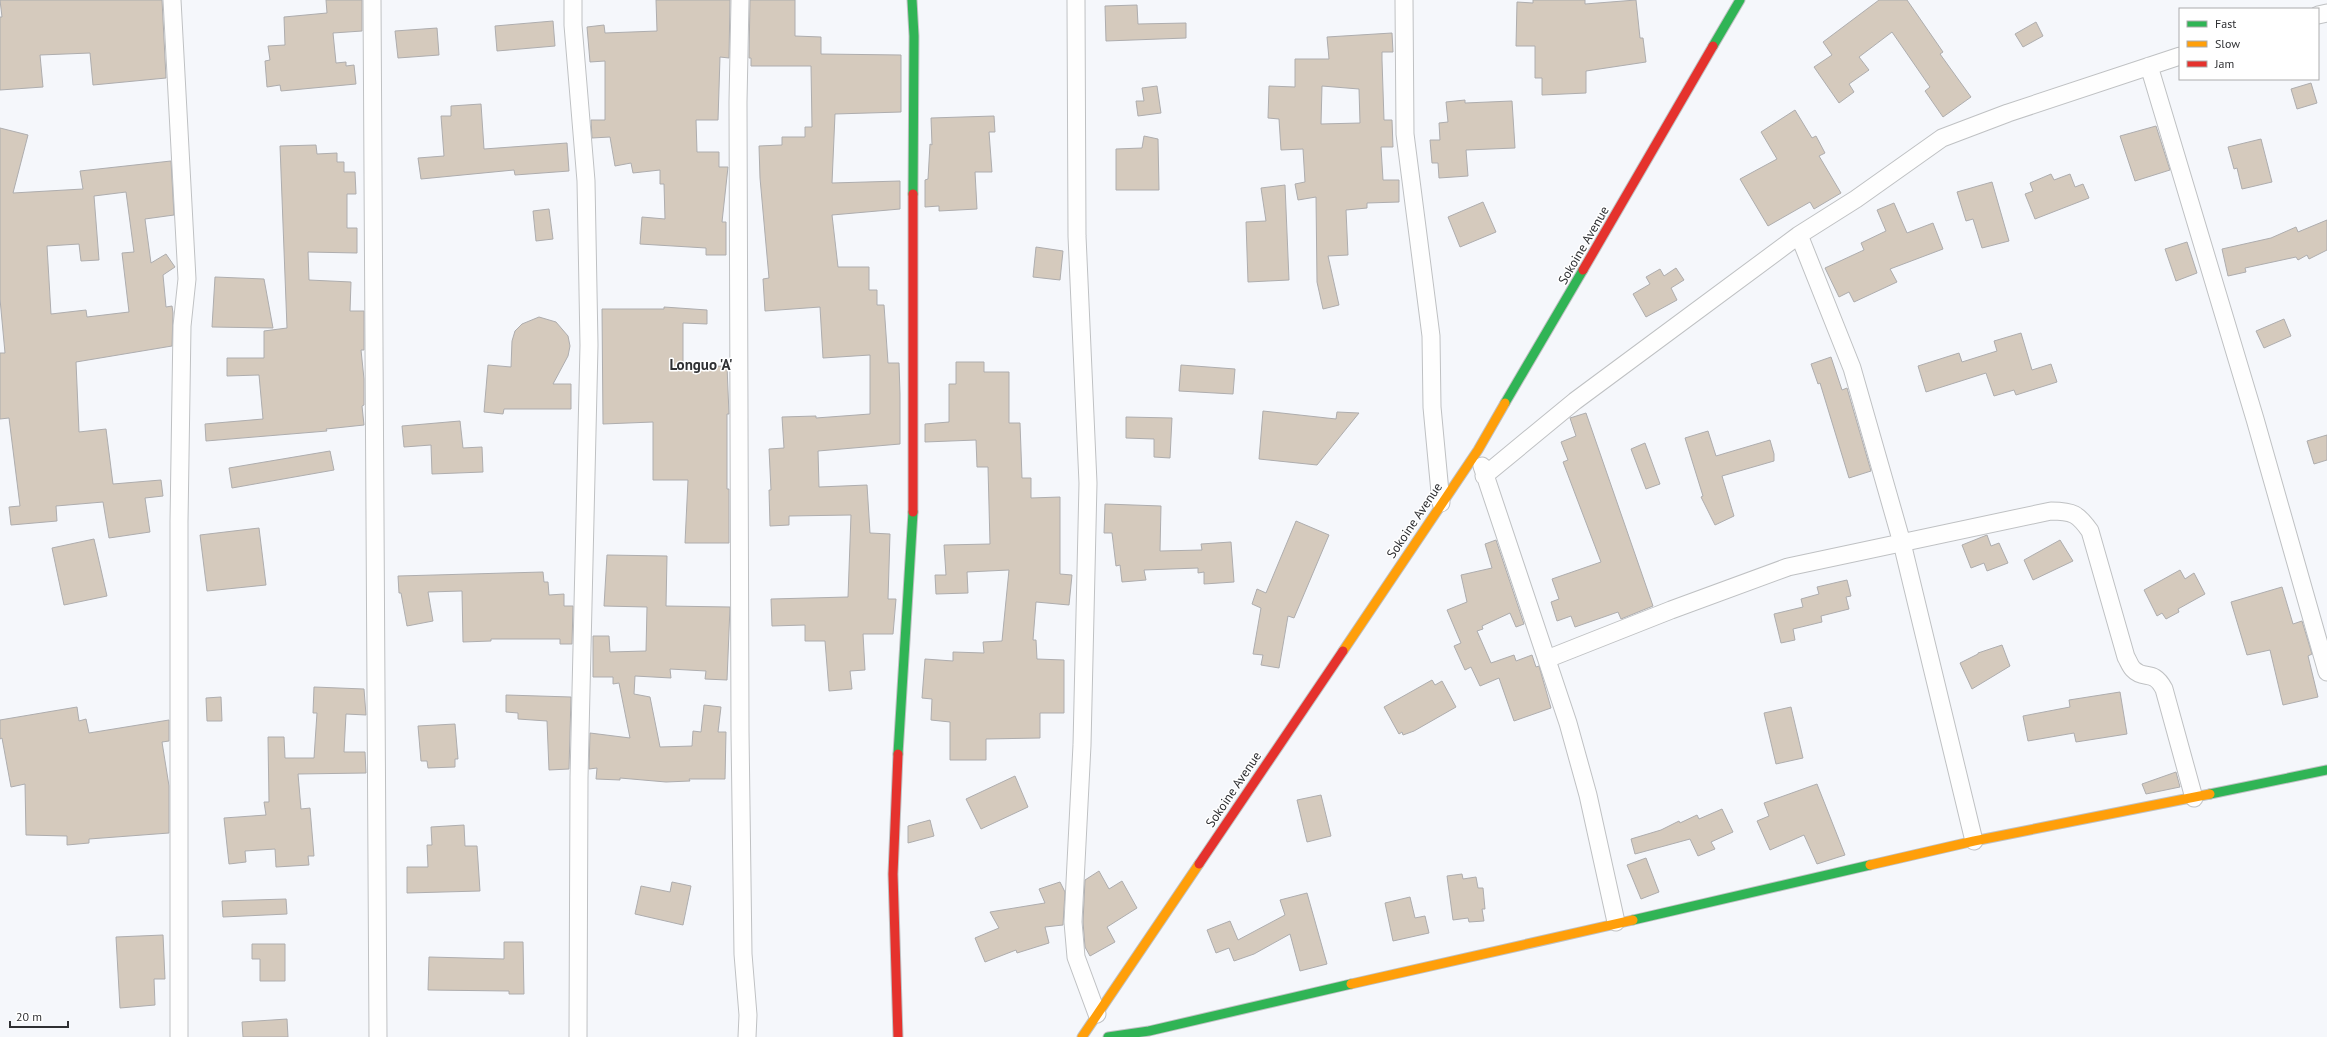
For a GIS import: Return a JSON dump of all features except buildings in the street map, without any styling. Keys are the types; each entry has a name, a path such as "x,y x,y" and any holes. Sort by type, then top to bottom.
{"street":[{"path":"172,0 187,279 182,326 179,522 179,1037"},
{"path":"372,0 378,1037"},
{"path":"573,0 573,25 586,180 589,345 579,778 578,1037"},
{"path":"740,0 738,158 740,731 743,954 748,1015 747,1037"},
{"path":"898,1037 893,874 901,695 913,534 912,257 914,36 912,0"},
{"path":"1076,0 1077,236 1088,483 1083,721 1073,922 1076,957 1097,1014"},
{"path":"1404,0 1405,134 1430,336 1432,407 1441,504"},
{"name":"Sokoine Avenue","path":"1082,1037 1478,450 1740,0"},
{"path":"1484,476 1575,401 1799,235 1856,199 1942,138 2008,113 2179,56"},
{"path":"2148,66 2252,412 2327,672"},
{"path":"1799,235 1852,368 1902,543 1974,841"},
{"path":"1478,450 1484,476 1512,551 1547,659 1588,795 1616,922"},
{"path":"1547,659 1671,610 1788,567 2051,511 2066,511 2080,516 2090,531 2126,657 2133,669 2141,674 2154,676 2160,681 2164,689 2194,798"},
{"path":"1108,1037 1150,1034 1616,922 1974,841 2194,798 2327,770"}],"traffic: fast":[{"path":"912,0 914,36 913,194"},
{"path":"1713,46 1740,0"},
{"path":"1505,403 1583,270"},
{"path":"898,754 913,512"},
{"path":"2210,794 2327,770"},
{"path":"1633,920 1870,865"},
{"path":"1108,1037 1149,1031 1351,984"}],"traffic: slow":[{"path":"1343,651 1478,450 1505,403"},
{"path":"1870,865 1974,841 2210,794"},
{"path":"1082,1037 1199,864"},
{"path":"1351,984 1633,920"}],"traffic: jam":[{"path":"1583,270 1713,46"},
{"path":"913,194 913,512"},
{"path":"1199,864 1343,651"},
{"path":"898,754 893,874 898,1037"}],"district":[{"name":"Longuo 'A'","path":"701,365"}]}
